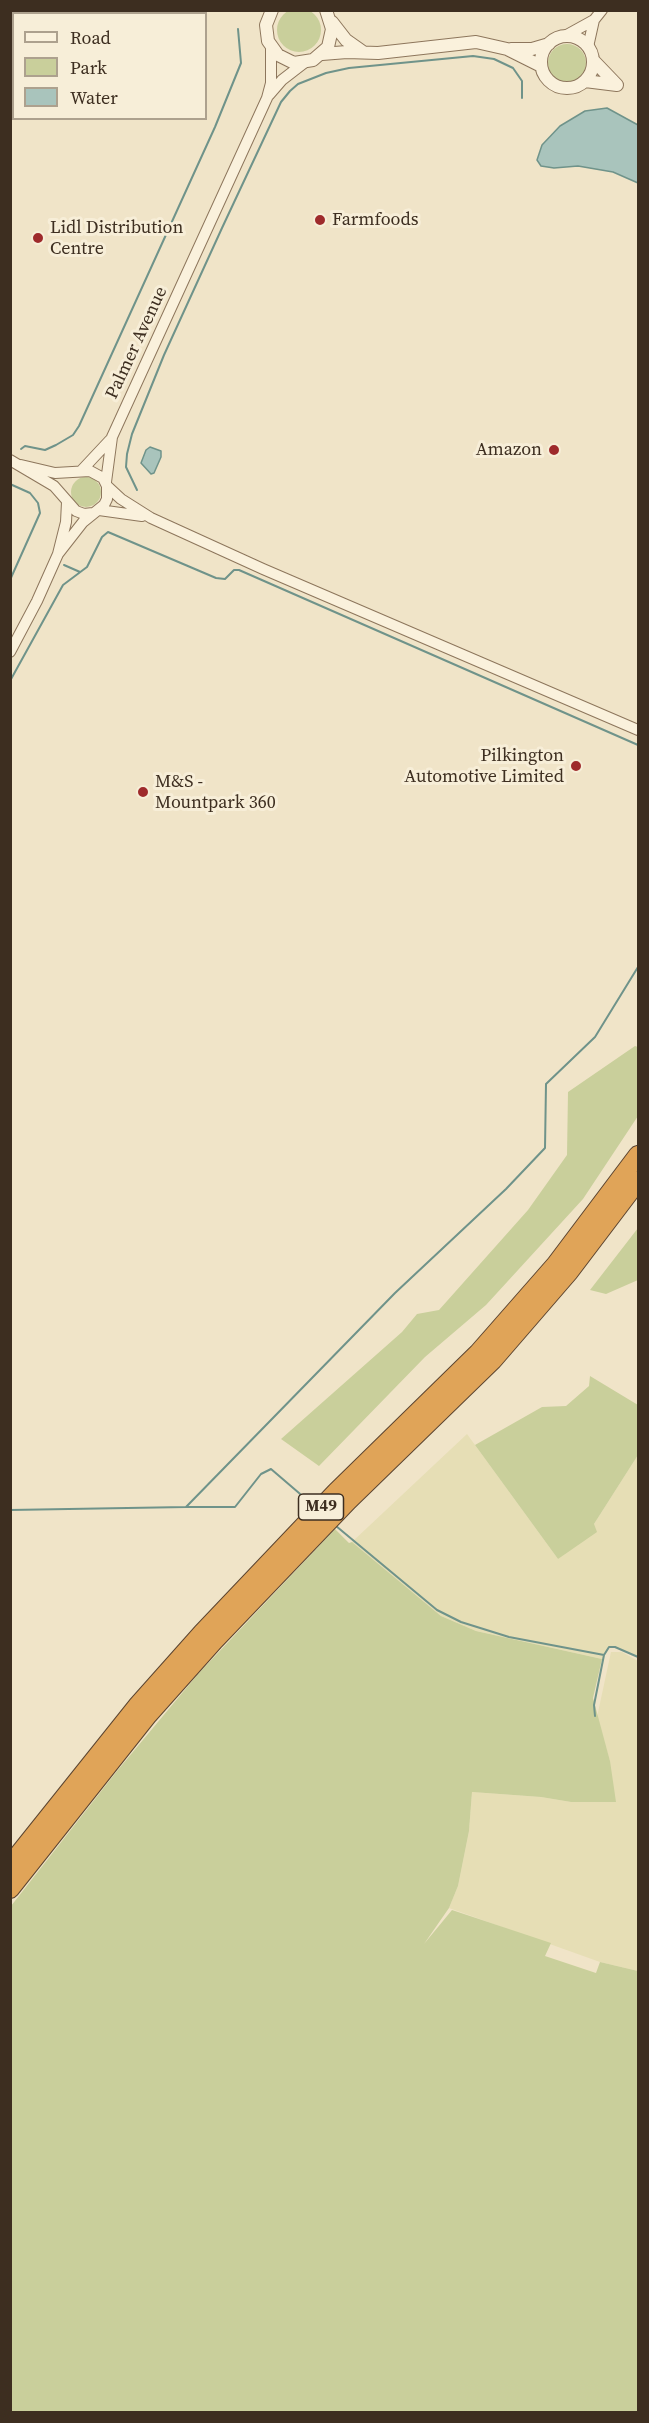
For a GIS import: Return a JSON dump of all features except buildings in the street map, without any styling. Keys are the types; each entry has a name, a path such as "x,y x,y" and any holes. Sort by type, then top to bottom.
{"highway":[{"name":"M49","path":"10,1865 137,1706 202,1633 336,1492 478,1353 556,1264 639,1155"},
{"name":"M49","path":"10,1889 148,1715 214,1641 348,1501 492,1360 569,1272 639,1181"}],"street":[{"path":"272,10 266,25 271,48 285,60 304,63 322,54 378,53 476,42 507,49 532,49 549,44 594,20 602,10"},
{"path":"328,15 346,39 363,52"},
{"path":"322,54 331,39 328,15"},
{"path":"588,47 594,20"},
{"path":"565,36 582,41 588,47 593,60 617,85 585,81"},
{"path":"549,44 541,58 541,66 547,79 560,87 575,87 585,81 590,75 593,60"},
{"name":"Palmer Avenue","path":"112,437 267,98 271,83 271,48"},
{"path":"507,49 541,66"},
{"name":"Palmer Avenue","path":"267,98 282,80 304,63"},
{"path":"10,652 37,601 58,554 66,522 67,483 112,437"},
{"path":"58,554 75,531 107,499 106,484 112,437"},
{"path":"10,460 54,486 72,509 80,513 96,511 151,518"},
{"path":"21,465 55,472 95,472 121,499 151,518 263,569 639,730"}],"shaded area":[{"path":"467,1434 558,1559 594,1524 638,1455 638,1657 610,1647 602,1659 476,1631 441,1616 352,1542"},
{"path":"611,1652 622,1652 638,1661 638,1971 600,1962 449,1908 458,1886 469,1831 472,1792 541,1797 571,1802 610,1761 597,1717"}],"green space":[{"path":"299,8 314,15 321,30 314,45 299,52 284,45 277,30 284,15"},
{"path":"567,44 580,50 586,63 580,76 567,82 554,76 548,63 554,50"},
{"path":"86,477 97,481 101,492 97,503 86,507 75,503 71,492 75,481"},
{"path":"635,1046 638,1047 638,1116 583,1199 486,1305 425,1357 319,1466 281,1439 402,1332 417,1314 439,1310 528,1210 567,1155 568,1092"},
{"path":"638,1228 638,1280 606,1294 590,1290"},
{"path":"590,1376 638,1405 638,1455 594,1524 597,1532 558,1559 475,1445 542,1407 566,1406 589,1386"},
{"path":"335,1529 349,1543 352,1542 441,1616 476,1631 602,1659 593,1698 610,1761 616,1802 571,1802 541,1797 472,1792 469,1831 458,1886 449,1908 424,1944 452,1910 551,1943 545,1956 596,1973 600,1962 638,1971 638,2412 11,2412 11,1906 117,1771 198,1674"}],"water":[{"path":"607,108 638,125 638,183 613,172 578,166 554,168 541,166 537,160 542,145 560,126 585,111"},
{"path":"150,447 161,451 161,457 154,473 151,474 141,463 146,450"}],"waterway":[{"path":"21,449 25,446 45,450 73,435 79,426 215,127 241,63 238,29"},
{"path":"137,490 126,467 132,434 164,355 222,228 281,102 290,91 298,84 326,73 349,68 473,56 494,59 513,68 522,81 522,98"},
{"path":"10,484 30,493 38,503 40,513 10,580"},
{"path":"10,681 63,585 87,567 102,537 108,532 216,578 225,579 234,570 239,570 638,745"},
{"path":"64,565 80,572"},
{"path":"10,1510 186,1507 395,1293 506,1189 545,1148 546,1084 595,1037 638,967"},
{"path":"186,1507 235,1507 261,1474 271,1469 306,1499"},
{"path":"336,1526 437,1610 461,1622 509,1637 604,1655"},
{"path":"595,1716 594,1705 604,1655 609,1647 615,1647 638,1657"}],"place":[{"name":"Farmfoods","path":"320,220"},
{"name":"Lidl Distribution Centre","path":"38,238"},
{"name":"Amazon","path":"554,450"},
{"name":"Pilkington Automotive Limited","path":"576,766"},
{"name":"M&S - Mountpark 360","path":"143,792"}]}
